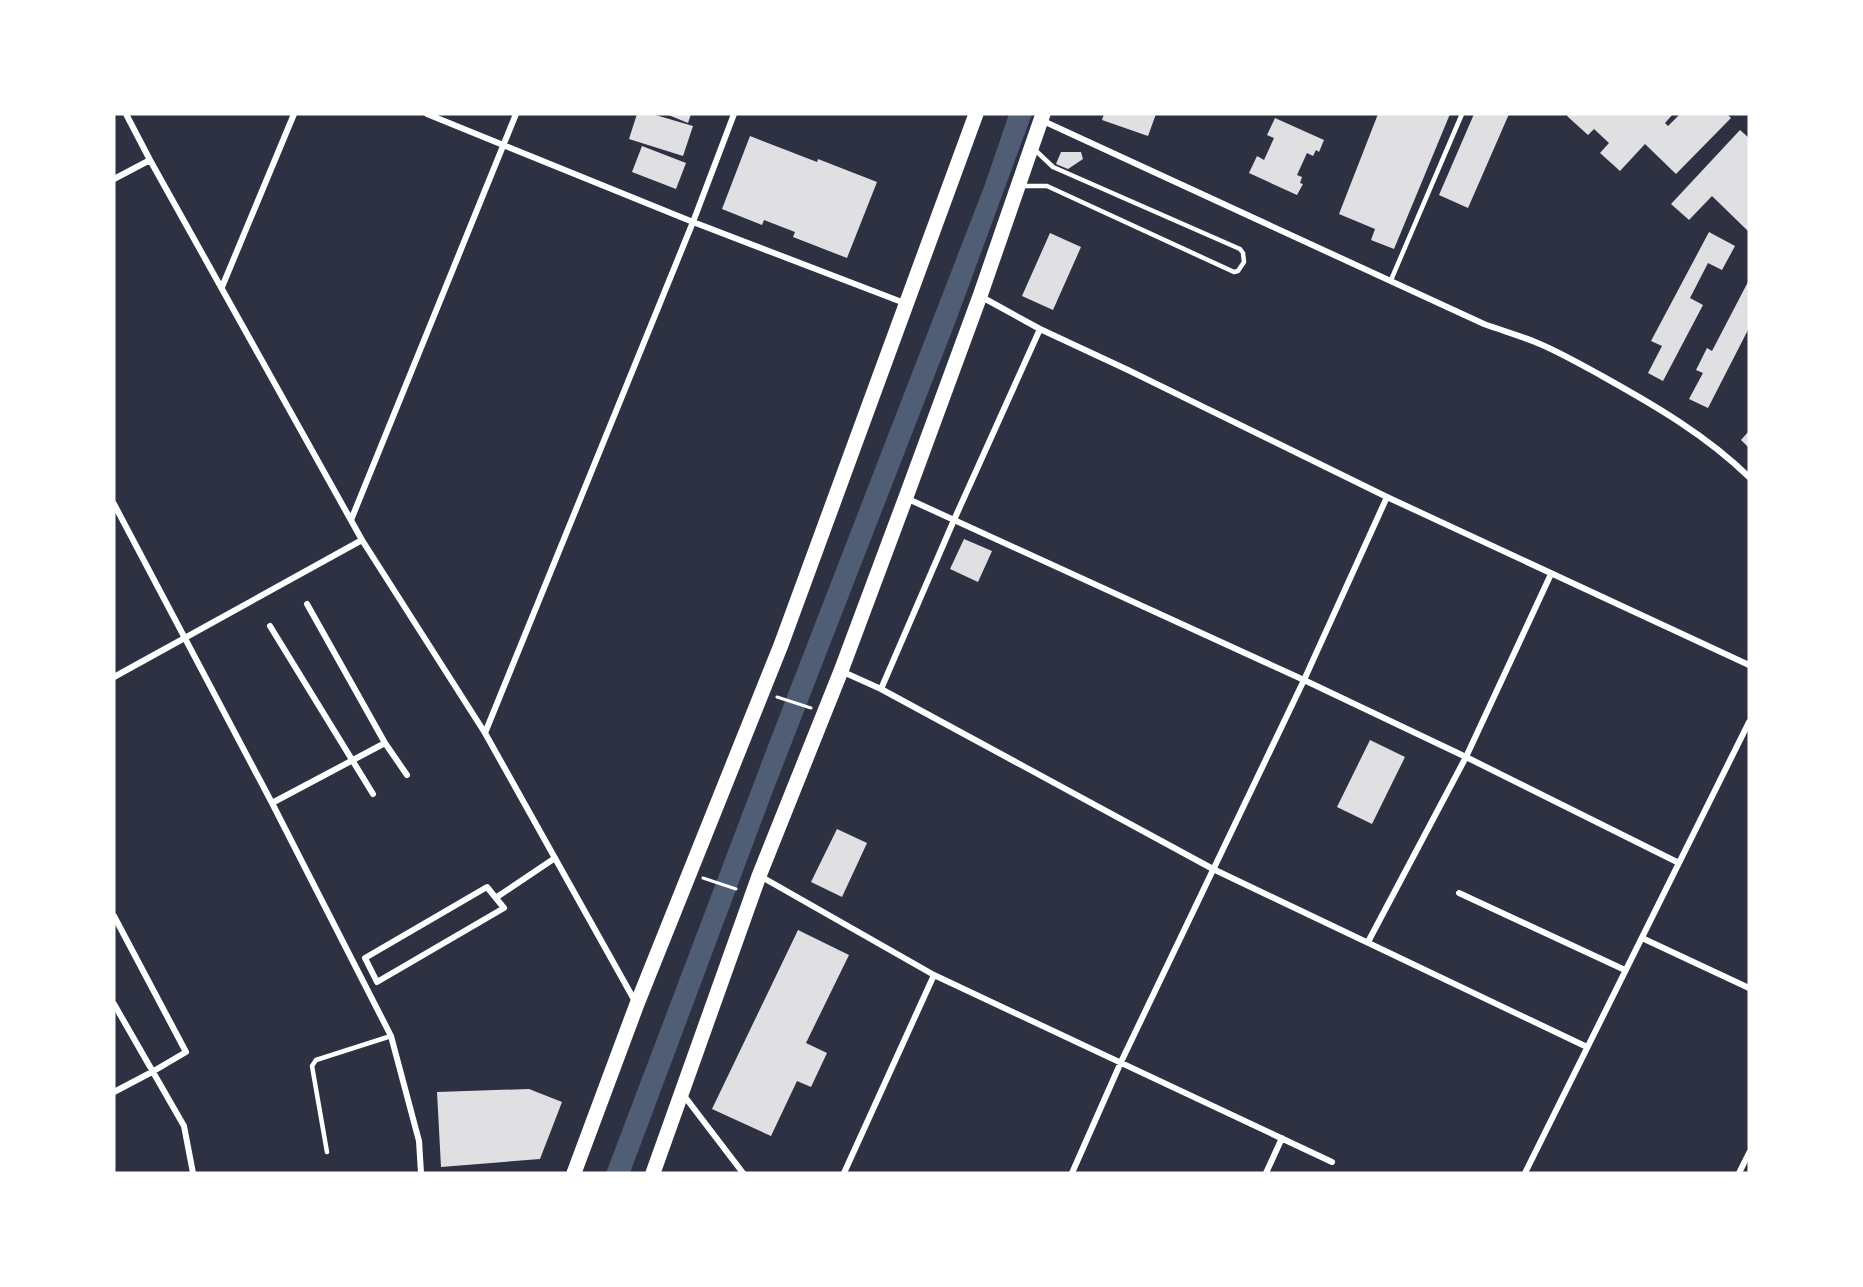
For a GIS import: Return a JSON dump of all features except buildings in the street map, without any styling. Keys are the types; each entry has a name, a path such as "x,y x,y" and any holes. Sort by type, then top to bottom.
{"main road":[{"path":"574,1173 637,1004 781,645 976,114"},
{"path":"653,1173 759,876 841,671 906,497 980,296 1042,117"}],"street":[{"path":"126,114 362,540 485,733 637,1004"},
{"path":"222,287 294,114"},
{"path":"427,114 693,222 908,304"},
{"path":"351,520 516,114"},
{"path":"485,733 693,222 734,114"},
{"path":"1042,117 1484,324 1540,344 1629,391 1684,424 1749,477"},
{"path":"114,179 150,160"},
{"path":"980,296 1040,329 1387,497 1749,665"},
{"path":"881,689 1040,329"},
{"path":"906,497 1304,680 1466,757 1679,863"},
{"path":"1072,1173 1121,1062 1304,680 1387,497"},
{"path":"114,504 272,803 390,1036 418,1141 421,1173"},
{"path":"114,677 362,540"},
{"path":"1368,942 1466,757 1551,574"},
{"path":"307,604 385,743 407,775"},
{"path":"270,626 373,794"},
{"path":"841,671 881,689 1213,869 1587,1047"},
{"path":"1525,1173 1749,722"},
{"path":"272,803 385,743"},
{"path":"497,897 555,858"},
{"path":"759,876 934,975 1332,1162"},
{"path":"487,887 497,897 504,908 378,982 365,958 487,887"},
{"path":"1459,893 1625,970"},
{"path":"114,916 186,1052 114,1092"},
{"path":"1642,938 1749,988"},
{"path":"844,1173 934,975"},
{"path":"114,1004 184,1126 193,1173"},
{"path":"682,1093 743,1173"},
{"path":"1266,1173 1282,1138"},
{"path":"1739,1173 1749,1153"}],"lane":[{"path":"1391,280 1462,114"},
{"path":"1018,186 1047,186 1234,272 1238,271 1244,262 1240,249 1053,167 1032,146"},
{"path":"327,1152 312,1066 316,1060 390,1036"}],"path":[{"path":"780,697 807,707"},
{"path":"708,880 736,889"}],"water":[{"path":"1009,114 1032,114 957,318 773,791 630,1173 606,1173 984,187"}]}
